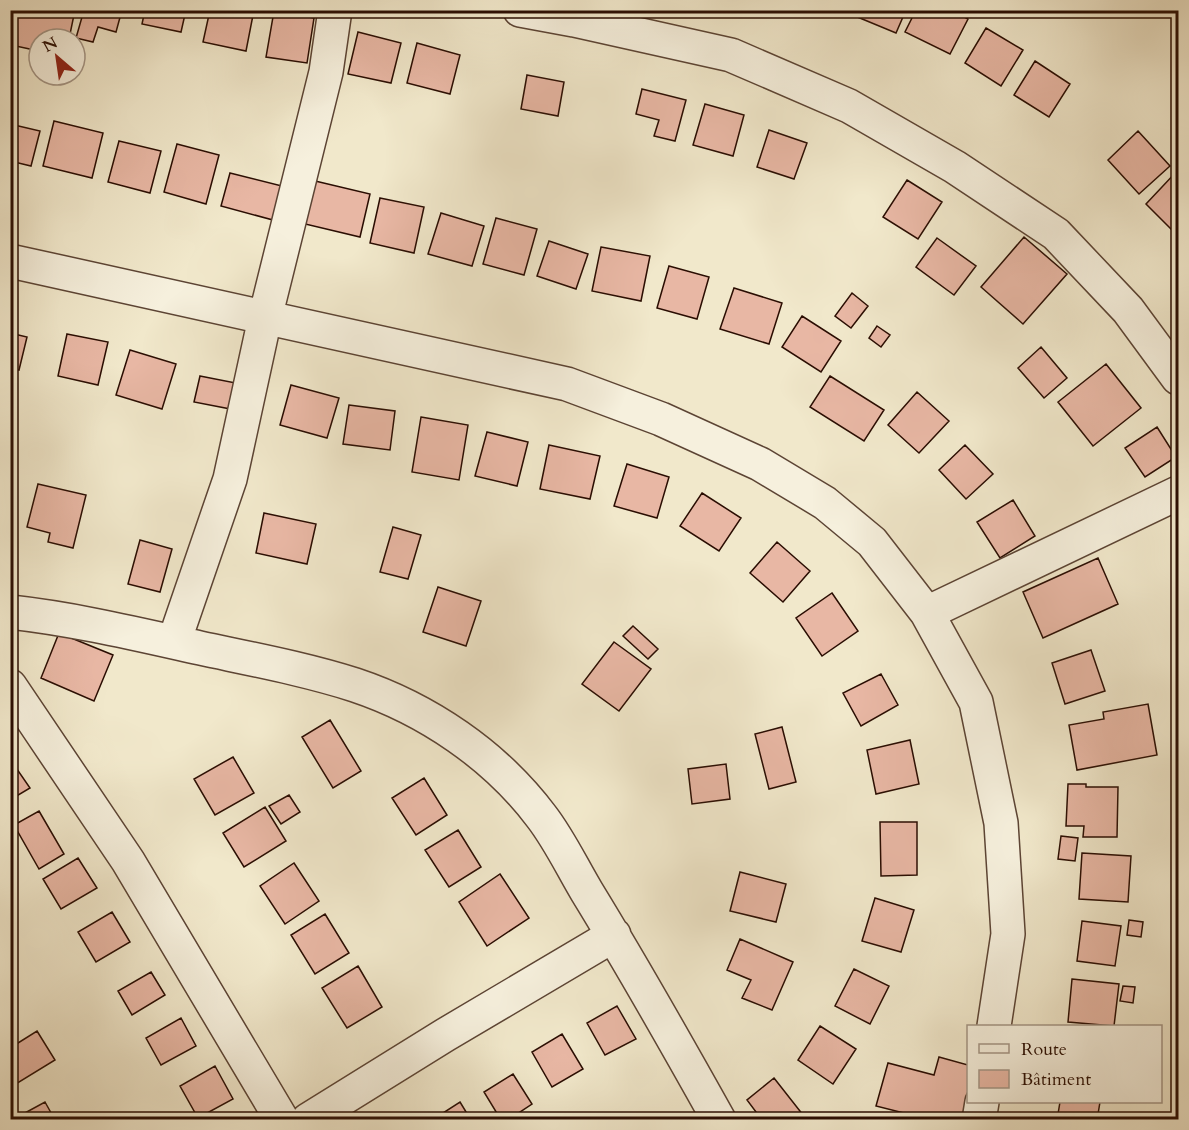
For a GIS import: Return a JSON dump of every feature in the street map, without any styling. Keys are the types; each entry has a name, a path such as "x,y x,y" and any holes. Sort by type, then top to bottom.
{"street":[{"path":"174,642 230,479 266,318 326,72 335,10"},
{"path":"520,10 731,55 849,106 956,167 1056,234 1128,310 1179,378"},
{"path":"10,261 567,384 661,419 760,464 825,503 872,542 927,613 976,702 1001,823 1008,934 994,1025"},
{"path":"927,613 1179,493"},
{"path":"10,612 50,617 174,642 284,666 356,686 418,712 460,738 502,773 541,816 614,935 719,1119"},
{"path":"10,686 128,861 282,1119"},
{"path":"308,1119 614,935"},
{"path":"979,1119 982,1103"}],"building":[{"path":"18,10 75,10 71,27 27,27 27,48 11,45"},
{"path":"84,10 122,10 116,32 98,27 93,42 87,41 87,27 79,27"},
{"path":"145,10 186,10 181,32 142,24"},
{"path":"210,10 254,10 246,51 203,42"},
{"path":"857,10 906,10 896,33 855,16"},
{"path":"916,10 952,10 968,19 950,54 905,32"},
{"path":"274,11 314,18 307,63 266,57"},
{"path":"986,28 1023,50 1001,86 965,63"},
{"path":"358,32 401,43 391,83 348,74"},
{"path":"417,43 460,55 450,94 407,83"},
{"path":"1035,61 1070,84 1049,117 1014,95"},
{"path":"527,75 564,82 558,116 521,109"},
{"path":"642,89 686,100 675,141 654,136 659,120 636,114"},
{"path":"705,104 744,115 733,156 693,145"},
{"path":"54,121 103,133 92,178 43,166"},
{"path":"10,124 40,131 31,166 10,161"},
{"path":"769,130 807,143 794,179 757,167"},
{"path":"1138,131 1170,166 1139,194 1108,160"},
{"path":"119,141 161,151 150,193 108,182"},
{"path":"177,144 219,155 206,204 164,192"},
{"path":"1177,171 1178,173 1177,235 1146,204"},
{"path":"230,173 282,186 273,220 221,206"},
{"path":"311,180 370,194 360,237 301,223"},
{"path":"907,180 942,202 918,239 883,217"},
{"path":"380,198 424,207 414,253 370,243"},
{"path":"441,213 484,226 472,266 428,254"},
{"path":"496,218 537,229 524,275 483,264"},
{"path":"1024,237 1067,274 1023,324 981,287"},
{"path":"937,238 976,266 954,295 916,267"},
{"path":"549,241 588,254 576,289 537,276"},
{"path":"601,247 650,256 641,301 592,291"},
{"path":"669,266 709,277 697,319 657,308"},
{"path":"734,288 782,303 769,344 720,329"},
{"path":"852,293 868,306 851,328 835,316"},
{"path":"802,316 841,341 821,372 782,347"},
{"path":"877,326 890,335 881,347 869,338"},
{"path":"10,333 27,337 19,370 10,368"},
{"path":"67,334 108,342 98,385 58,376"},
{"path":"1041,347 1067,378 1044,398 1018,368"},
{"path":"130,350 176,364 162,409 116,395"},
{"path":"1106,364 1141,408 1093,446 1058,402"},
{"path":"200,376 246,385 241,411 194,402"},
{"path":"830,376 884,410 864,441 810,407"},
{"path":"291,385 339,398 327,438 280,425"},
{"path":"917,392 949,421 919,453 888,425"},
{"path":"349,405 395,411 390,450 343,444"},
{"path":"421,417 468,425 459,480 412,472"},
{"path":"1157,427 1176,457 1145,477 1125,448"},
{"path":"487,432 528,442 517,486 475,476"},
{"path":"549,445 600,456 590,499 540,489"},
{"path":"965,445 993,474 966,499 939,470"},
{"path":"627,464 669,477 657,518 614,506"},
{"path":"38,484 86,495 73,548 48,542 50,533 27,527"},
{"path":"702,493 741,518 719,551 680,526"},
{"path":"1013,500 1035,536 1000,558 977,522"},
{"path":"264,513 316,524 307,564 256,553"},
{"path":"393,527 421,535 408,579 380,572"},
{"path":"140,540 172,549 160,592 128,584"},
{"path":"777,542 810,571 783,602 750,573"},
{"path":"1098,558 1118,604 1043,638 1023,592"},
{"path":"438,587 481,601 466,646 423,632"},
{"path":"832,593 858,631 822,656 796,618"},
{"path":"633,626 658,649 648,659 623,636"},
{"path":"59,633 113,655 94,701 41,678"},
{"path":"614,642 651,669 619,711 582,684"},
{"path":"1091,650 1105,691 1065,704 1052,663"},
{"path":"881,674 898,705 861,726 843,693"},
{"path":"1148,704 1157,755 1077,770 1069,725 1104,719 1103,712"},
{"path":"330,720 361,771 333,788 302,737"},
{"path":"782,727 796,782 769,789 755,734"},
{"path":"910,740 919,784 876,794 867,750"},
{"path":"233,757 254,793 215,815 194,779"},
{"path":"10,759 30,788 10,800"},
{"path":"726,764 730,799 692,804 688,769"},
{"path":"424,778 447,815 416,835 392,798"},
{"path":"1068,784 1086,784 1086,787 1118,787 1117,837 1083,837 1084,826 1066,826"},
{"path":"289,795 300,812 281,824 269,806"},
{"path":"265,807 286,841 244,867 223,833"},
{"path":"39,811 64,854 39,869 14,825"},
{"path":"880,822 917,822 917,875 881,876"},
{"path":"458,830 481,867 449,887 425,850"},
{"path":"1061,836 1078,838 1075,861 1058,859"},
{"path":"1082,853 1131,856 1128,902 1079,899"},
{"path":"78,858 97,888 61,909 43,879"},
{"path":"294,863 319,901 285,924 260,886"},
{"path":"740,872 786,884 776,922 730,911"},
{"path":"500,874 529,918 487,946 459,902"},
{"path":"875,898 914,910 901,952 862,941"},
{"path":"112,912 130,942 96,962 78,932"},
{"path":"325,914 349,953 315,974 291,935"},
{"path":"1129,920 1143,922 1141,937 1127,935"},
{"path":"1082,921 1121,926 1115,966 1077,961"},
{"path":"740,939 793,962 772,1010 742,998 751,980 727,970"},
{"path":"358,966 382,1007 347,1028 322,988"},
{"path":"854,969 889,986 870,1024 835,1006"},
{"path":"151,972 165,995 132,1015 118,991"},
{"path":"1072,979 1119,984 1114,1025 1068,1022"},
{"path":"1123,986 1135,987 1133,1003 1120,1001"},
{"path":"617,1006 636,1039 605,1055 587,1023"},
{"path":"181,1018 196,1046 161,1065 146,1038"},
{"path":"820,1026 856,1049 833,1084 798,1060"},
{"path":"37,1031 55,1060 11,1087 10,1048"},
{"path":"562,1034 583,1069 552,1087 532,1052"},
{"path":"1178,1053 1178,1104 1172,1103"},
{"path":"939,1057 967,1065 968,1103 965,1120 902,1120 904,1113 876,1106 888,1063 934,1075"},
{"path":"215,1066 233,1099 198,1118 180,1086"},
{"path":"513,1074 532,1104 508,1120 501,1120 484,1092"},
{"path":"774,1078 807,1120 762,1120 747,1100"},
{"path":"45,1102 55,1120 12,1120"},
{"path":"460,1102 471,1120 432,1120"},
{"path":"1060,1103 1100,1103 1097,1120 1057,1120"}]}
